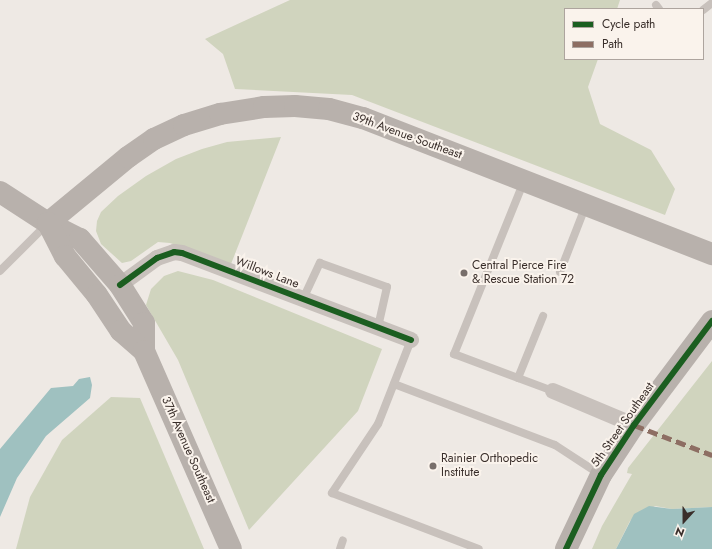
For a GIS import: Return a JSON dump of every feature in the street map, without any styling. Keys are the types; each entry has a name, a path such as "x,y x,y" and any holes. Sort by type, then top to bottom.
{"main road":[{"name":"39th Avenue Southeast","path":"48,224 116,166 154,139 184,125 220,114 264,107 329,109 363,118 712,254"},
{"path":"0,192 48,224 80,239 120,285"},
{"name":"37th Avenue Southeast","path":"48,224 64,256 97,295 120,332 144,351"},
{"name":"37th Avenue Southeast","path":"120,285 144,323 144,351 231,549"},
{"name":"5th Street Southeast","path":"566,549 601,475 634,425 712,321"}],"street":[{"name":"Willows Lane","path":"120,285 157,258 174,252 411,340"},
{"path":"553,391 634,425"}],"lane":[{"path":"704,9 712,3"},
{"path":"524,180 454,354 553,391"},
{"path":"560,272 587,205"},
{"path":"0,271 48,224"},
{"path":"303,299 320,263 387,287 378,328"},
{"path":"518,378 543,316"},
{"path":"411,340 378,424 332,493 479,549"},
{"path":"394,384 555,445 601,475"},
{"path":"340,549 343,540"}],"green space":[{"path":"290,0 620,0 617,8 564,8 564,60 598,60 588,87 600,124 651,150 675,189 665,215 352,95 235,89 223,54 205,39"},
{"path":"281,137 231,264 170,243 158,242 131,261 122,263 101,244 96,231 97,221 101,212 118,196 146,176 176,159 202,149 227,142"},
{"path":"178,271 213,280 382,349 358,411 249,530 178,360 146,305 151,289 164,276"},
{"path":"712,361 712,507 672,509 655,506 630,521 616,549 592,549 602,526 632,474 627,473 628,468"},
{"path":"111,397 140,398 204,549 16,549 30,497 62,440"}],"water":[{"path":"90,377 92,385 90,398 46,436 17,478 0,517 0,449 51,388 73,386 79,379"},
{"path":"649,506 672,509 712,507 712,549 616,549 634,514"}],"marked path":[{"path":"634,425 712,455"}],"cycle path":[{"path":"120,285 157,258 174,252 182,253 411,340"},
{"path":"566,549 601,475 634,425 712,321"}],"place":[{"name":"Central Pierce Fire & Rescue Station 72","path":"464,273"},
{"name":"Rainier Orthopedic Institute","path":"433,466"}]}
